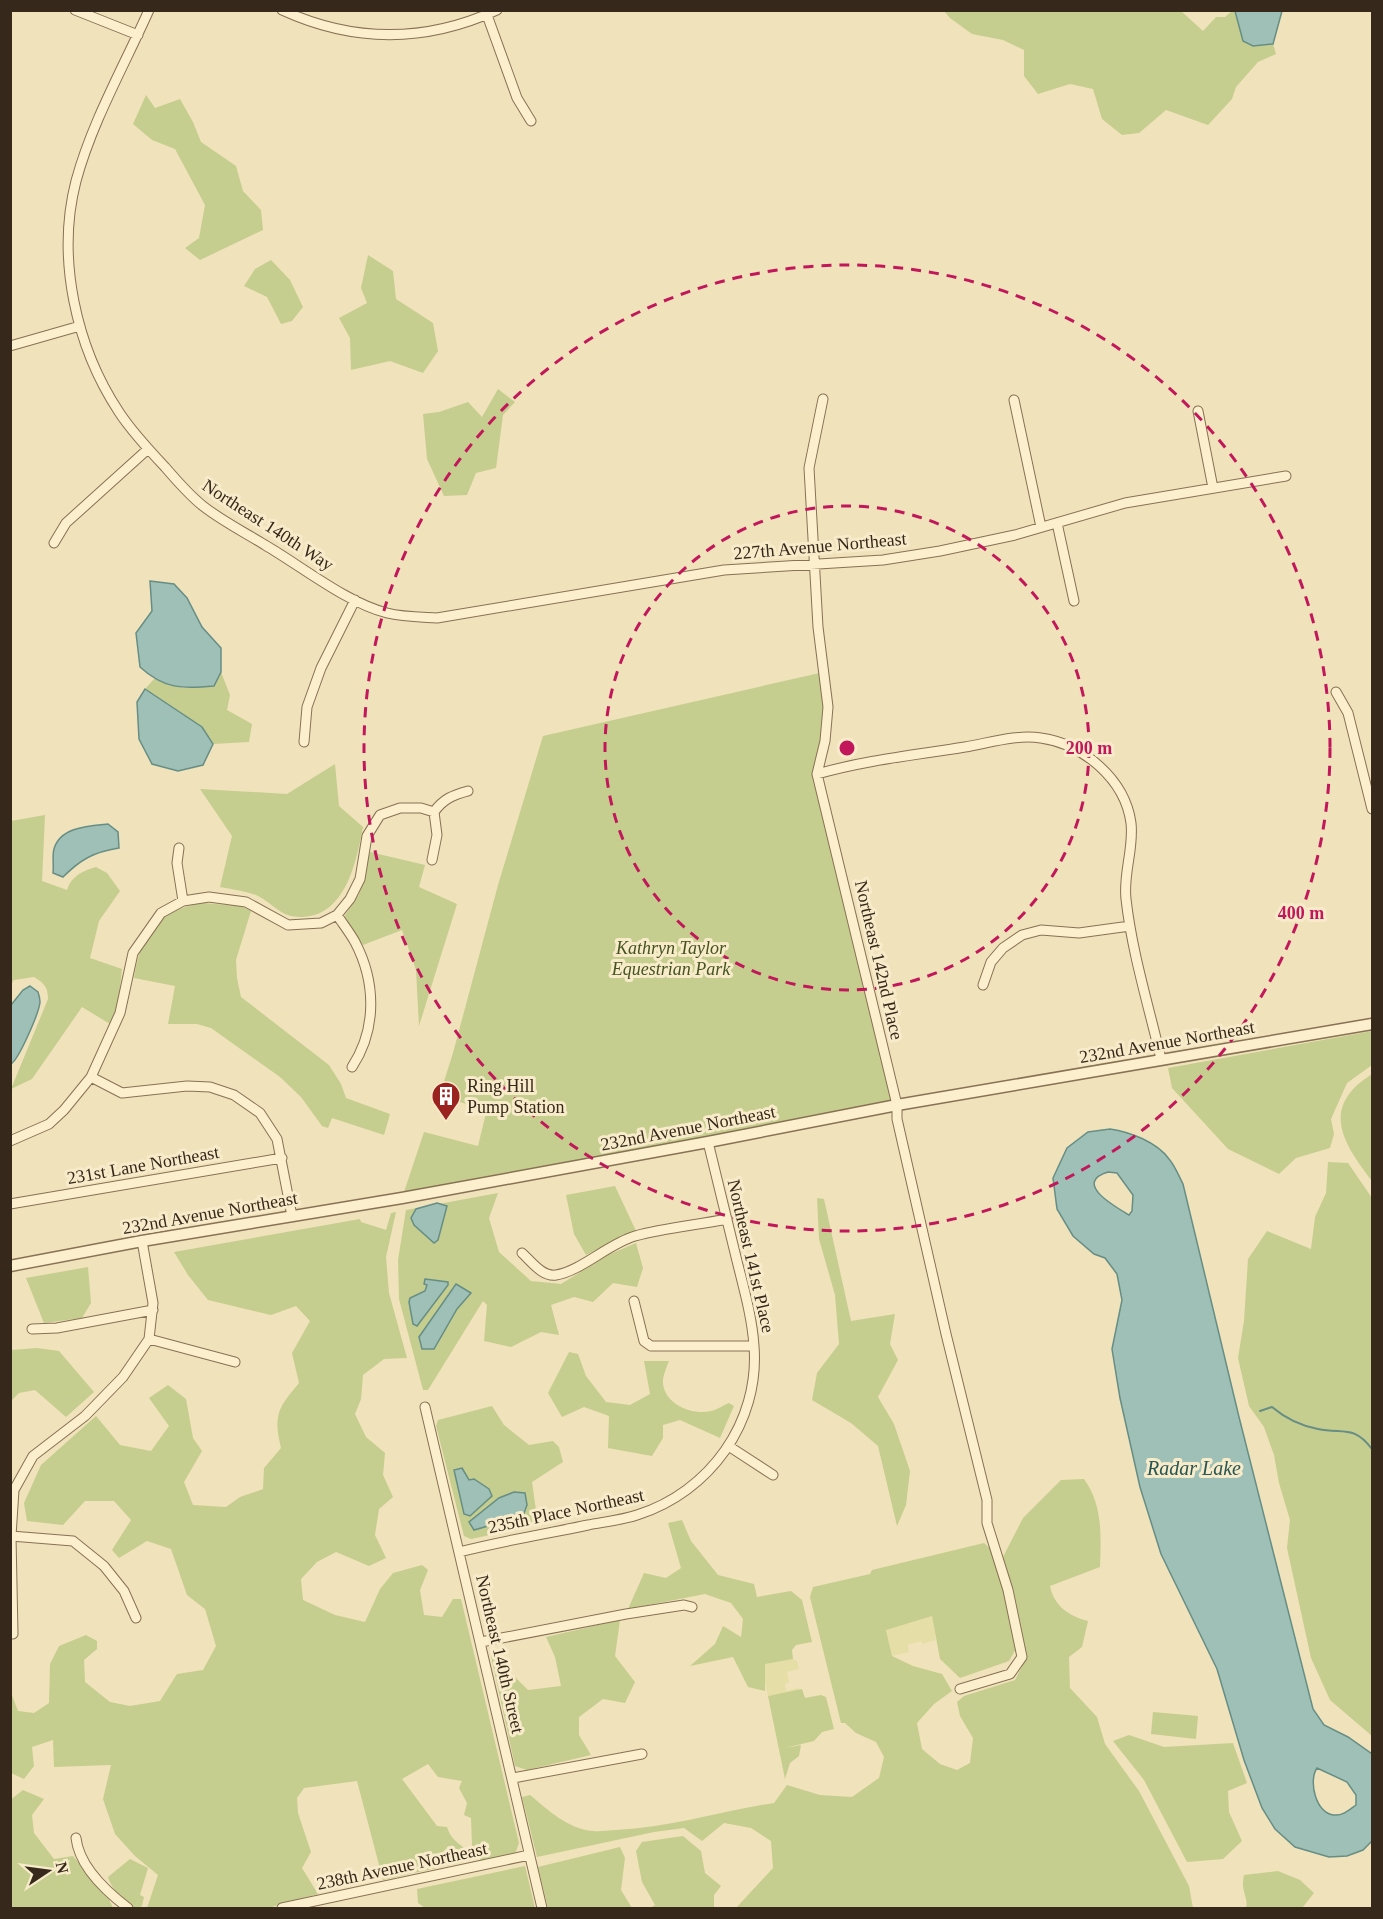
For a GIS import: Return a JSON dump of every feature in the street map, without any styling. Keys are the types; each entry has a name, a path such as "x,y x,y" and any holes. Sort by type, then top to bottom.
{"street":[{"path":"75,10 138,35"},
{"name":"Northeast 140th Way","path":"150,10 91,136 76,183 70,225 69,257 72,289 88,352 105,389 124,419 148,449 203,506 355,600"},
{"path":"282,10 322,26 364,35 395,36 424,34 497,10"},
{"path":"487,15 518,98 531,121"},
{"path":"10,346 80,326"},
{"name":"Northeast 142nd Place","path":"823,399 809,468 813,566 828,707 825,741 818,774 897,1105 897,1119 943,1322 987,1500 987,1523 1008,1590 1022,1657 1010,1674 960,1689"},
{"path":"1014,400 1041,527"},
{"path":"1198,411 1213,488"},
{"path":"54,543 66,523 148,449"},
{"name":"227th Avenue Northeast","path":"355,600 386,613 437,618 724,570 883,560 991,541 1125,503 1286,476"},
{"path":"1057,523 1074,601"},
{"path":"303,742 307,707 318,678 355,600"},
{"path":"1336,692 1348,712 1372,809"},
{"path":"818,774 843,767 1014,738 1040,737 1063,743 1084,754 1105,770 1122,796 1131,822 1131,846 1125,878 1131,926 1161,1059"},
{"path":"432,860 436,835 434,812 442,802 455,794 468,791"},
{"path":"10,1140 50,1124 70,1104 91,1077 120,1013 133,953 160,914 183,901 209,897 246,902 288,924 321,923 337,915 350,899 360,879 367,836 380,815 400,808 421,808 434,812"},
{"path":"179,848 177,863 183,901"},
{"path":"337,915 356,943 369,978 371,1020 363,1051 352,1067"},
{"path":"983,985 991,962 1003,948 1022,935 1041,930 1079,933 1131,926"},
{"name":"232nd Avenue Northeast","path":"10,1266 708,1142 897,1105 1372,1024"},
{"path":"91,1077 122,1093 187,1086 210,1087 234,1095 260,1113 277,1139 292,1216"},
{"name":"Northeast 141st Place","path":"708,1142 749,1310 754,1346 754,1371 746,1412 730,1447"},
{"name":"231st Lane Northeast","path":"10,1204 282,1158"},
{"path":"522,1253 544,1274 555,1275 572,1269 609,1247 634,1236 727,1219"},
{"path":"14,1634 11,1536 14,1490 33,1456 93,1408 123,1377 149,1339 153,1303 142,1241"},
{"path":"634,1301 644,1341 651,1346 754,1346"},
{"path":"32,1329 57,1328 153,1310"},
{"path":"149,1339 235,1362"},
{"name":"Northeast 140th Street","path":"425,1407 542,1908"},
{"path":"730,1447 773,1475"},
{"name":"235th Place Northeast","path":"459,1552 505,1540 636,1515 663,1505 695,1484 730,1447"},
{"path":"11,1536 73,1541 104,1566 124,1591 136,1618"},
{"path":"481,1642 626,1614 684,1605 692,1607"},
{"path":"513,1778 642,1754"},
{"path":"76,1838 77,1848 87,1867 128,1908"},
{"name":"238th Avenue Northeast","path":"282,1908 530,1855"}],"shaded area":[{"path":"932,1616 936,1640 908,1645 909,1652 892,1656 886,1629"},
{"path":"793,1659 797,1661 799,1669 787,1672 789,1682 785,1684 786,1691 798,1688 799,1690 768,1696 761,1664"}],"green space":[{"path":"944,11 1181,11 1203,31 1216,17 1225,17 1235,11 1243,41 1253,46 1273,44 1276,54 1258,62 1236,87 1232,99 1208,125 1166,110 1139,133 1122,135 1102,119 1093,89 1070,84 1038,94 1024,76 1024,50 1003,40 972,34"},
{"path":"146,95 155,108 180,99 201,142 236,166 243,191 261,210 263,230 200,260 185,248 199,238 205,205 175,149 152,140 133,124"},
{"path":"368,255 393,271 396,299 433,323 438,351 423,373 390,361 351,370 350,338 339,318 367,303 361,288"},
{"path":"271,260 290,280 303,307 292,321 281,324 267,297 244,286 255,269"},
{"path":"498,389 515,402 503,415 496,468 476,473 467,495 444,496 427,459 423,414 439,412 468,402 482,417"},
{"path":"221,672 230,695 227,710 252,724 249,742 213,744 202,727 145,689 154,679 183,688 214,686"},
{"name":"Kathryn Taylor Equestrian Park","path":"824,672 828,707 817,774 897,1105 402,1198 424,1132 478,1146 487,1109 439,1097 498,885 543,736"},
{"path":"335,764 339,806 363,827 351,874 335,902 324,911 309,916 291,916 256,895 220,887 232,836 200,789 287,794"},
{"path":"45,815 42,881 67,890 71,881 78,875 96,867 107,873 120,891 99,921 90,958 122,969 117,1004 110,1024 82,1007 32,1079 11,1089 48,999 45,986 34,977 14,980 11,984 11,821"},
{"path":"370,852 425,865 419,887 457,904 419,1026 416,970 402,930 363,945 344,917 359,894"},
{"path":"203,903 241,906 251,911 236,960 241,997 329,1065 341,1084 346,1098 390,1114 384,1135 332,1118 328,1128 322,1126 301,1097 280,1077 211,1028 197,1024 168,1024 175,986 134,978 141,949 154,927 163,918 174,911"},
{"path":"1372,1031 1372,1065 1347,1083 1331,1119 1334,1134 1330,1148 1296,1158 1279,1174 1228,1149 1172,1088 1168,1068"},
{"path":"1372,1074 1372,1181 1345,1139 1341,1125 1341,1112 1346,1099 1356,1086"},
{"path":"1328,1162 1348,1163 1372,1198 1372,1736 1330,1700 1311,1658 1287,1548 1290,1520 1279,1483 1274,1455 1264,1427 1249,1406 1238,1358 1244,1321 1248,1259 1267,1231 1311,1249 1315,1217 1326,1193"},
{"path":"615,1186 636,1231 586,1255 574,1234 566,1195"},
{"path":"498,1193 489,1218 499,1252 531,1281 561,1284 608,1255 636,1243 643,1268 637,1287 613,1283 593,1302 574,1297 551,1305 559,1335 541,1332 511,1347 484,1341 487,1305 483,1301 428,1390 423,1390 399,1299 398,1260 406,1210"},
{"path":"817,1198 824,1199 851,1321 895,1314 890,1344 898,1360 878,1397 894,1424 910,1471 906,1505 897,1526 878,1446 851,1423 812,1400 817,1373 839,1344 835,1295 819,1239"},
{"path":"396,1212 386,1257 389,1293 407,1358 384,1359 363,1375 361,1399 355,1414 366,1437 385,1453 383,1475 393,1497 379,1509 375,1535 386,1558 369,1566 336,1552 317,1562 301,1579 303,1600 335,1615 365,1622 380,1589 393,1573 422,1565 428,1570 420,1590 424,1615 442,1617 453,1599 461,1599 519,1843 515,1854 481,1861 472,1845 471,1818 464,1815 467,1803 459,1788 462,1781 438,1777 428,1764 402,1779 437,1826 447,1827 452,1838 466,1850 472,1860 383,1880 357,1781 304,1788 297,1798 298,1813 311,1852 302,1868 318,1894 268,1908 147,1908 158,1875 135,1856 115,1834 103,1799 111,1765 54,1767 53,1740 32,1747 34,1766 24,1779 11,1773 10,1690 18,1711 34,1713 49,1703 50,1664 59,1646 86,1635 97,1641 97,1649 84,1660 85,1682 110,1702 130,1706 160,1701 177,1674 203,1670 216,1646 205,1609 187,1595 171,1549 147,1541 119,1558 112,1550 131,1520 114,1501 85,1501 63,1525 27,1521 24,1503 41,1465 96,1416 120,1445 151,1451 169,1426 149,1398 168,1385 186,1399 193,1438 202,1451 184,1482 193,1505 226,1507 240,1497 263,1489 264,1468 281,1448 277,1427 279,1412 299,1383 292,1353 310,1321 296,1306 271,1315 208,1300 188,1275 174,1252 360,1219 361,1222 386,1230 391,1213"},
{"path":"88,1267 91,1303 82,1318 44,1323 26,1278"},
{"path":"37,1348 59,1351 94,1392 66,1417 35,1390 19,1393 11,1401 11,1350"},
{"path":"569,1352 578,1354 586,1376 606,1402 630,1405 650,1394 644,1361 669,1361 663,1379 664,1387 667,1395 679,1406 703,1412 729,1403 734,1406 720,1438 680,1420 663,1425 663,1438 652,1456 608,1448 609,1416 584,1407 562,1417 548,1393"},
{"path":"492,1406 504,1425 529,1445 553,1441 559,1447 563,1462 532,1482 538,1525 471,1539 464,1536 436,1426 438,1420"},
{"path":"1084,1479 1098,1510 1100,1567 1050,1586 1055,1599 1063,1609 1088,1621 1082,1647 1069,1657 1070,1688 1097,1717 1105,1744 1139,1791 1189,1886 1193,1908 736,1908 773,1868 771,1841 751,1828 724,1823 702,1841 684,1828 654,1832 537,1857 522,1797 530,1795 567,1823 575,1827 598,1831 636,1829 675,1823 774,1803 787,1785 820,1795 852,1797 879,1778 884,1757 876,1742 856,1733 845,1723 841,1723 810,1597 813,1587 984,1543 993,1551 1018,1645 1009,1661 960,1678 940,1659 932,1616 886,1630 892,1656 913,1666 942,1674 952,1691 934,1704 917,1723 922,1749 940,1764 957,1770 970,1763 973,1738 960,1716 957,1702 964,1696 1015,1680 1025,1660 1003,1557 1023,1518 1061,1480"},
{"path":"682,1520 691,1541 718,1575 754,1584 757,1597 791,1591 802,1600 812,1642 796,1645 792,1650 793,1659 765,1664 765,1691 748,1687 733,1657 690,1666 715,1644 723,1626 741,1637 743,1619 731,1603 705,1594 628,1609 644,1573 666,1578 681,1568 668,1523"},
{"path":"620,1620 615,1656 635,1682 625,1703 603,1699 579,1717 579,1735 591,1755 527,1770 515,1766 491,1656 528,1690 561,1686 555,1657 546,1637"},
{"path":"802,1689 805,1698 821,1695 826,1697 834,1729 822,1732 814,1741 785,1748 801,1745 799,1756 790,1763 785,1779 768,1696"},
{"path":"1153,1712 1198,1716 1196,1739 1151,1734"},
{"path":"1129,1735 1164,1747 1233,1743 1247,1783 1228,1791 1229,1812 1242,1841 1223,1859 1187,1862 1144,1780 1113,1741"},
{"path":"23,1790 44,1799 32,1815 34,1833 54,1859 73,1856 108,1897 113,1908 11,1908 10,1800"},
{"path":"683,1836 701,1851 705,1873 721,1886 714,1895 714,1908 650,1908 655,1905 642,1882 636,1851 642,1842"},
{"path":"620,1847 625,1858 621,1890 632,1908 548,1908 538,1867"},
{"path":"130,1859 148,1868 140,1895 144,1897 142,1906 137,1909 129,1906 122,1899 108,1877"},
{"path":"525,1866 535,1908 425,1908 418,1903 417,1889"},
{"path":"1278,1871 1300,1880 1314,1893 1302,1908 1246,1908 1244,1875"}],"water":[{"path":"1235,11 1282,11 1273,44 1253,46 1243,41"},
{"path":"150,581 174,584 187,598 202,627 221,648 221,672 214,686 174,686 157,680 140,667 136,633 152,611"},
{"path":"145,689 202,727 213,744 203,765 178,771 152,764 139,739 137,702"},
{"path":"108,824 118,832 119,848 88,857 63,877 53,873 54,849 62,836 76,829"},
{"path":"30,986 38,992 39,1008 23,1045 11,1064 11,1005 23,990"},
{"name":"Radar Lake","path":"1110,1129 1134,1135 1150,1143 1169,1159 1183,1184 1313,1709 1324,1725 1348,1737 1372,1754 1372,1841 1363,1850 1347,1856 1329,1857 1295,1847 1275,1829 1262,1808 1244,1760 1217,1669 1161,1554 1140,1487 1120,1398 1112,1349 1122,1300 1117,1274 1105,1258 1094,1254 1073,1236 1057,1209 1053,1178 1067,1148 1088,1132","holes":["1108,1172 1117,1173 1133,1195 1132,1211 1129,1215 1107,1201 1095,1188 1094,1182 1098,1177","1317,1768 1347,1782 1356,1795 1356,1805 1340,1815 1334,1815 1322,1809 1315,1796 1313,1781"]},
{"path":"437,1203 447,1206 438,1240 434,1243 414,1225 411,1218 416,1209"},
{"path":"425,1279 448,1282 448,1285 417,1326 413,1324 409,1302 410,1298 425,1291 427,1285 424,1284"},
{"path":"456,1284 471,1293 457,1309 434,1349 422,1349 419,1337"},
{"path":"462,1468 469,1480 474,1479 489,1489 492,1496 470,1516 464,1514 454,1470"},
{"path":"514,1492 525,1493 527,1505 523,1516 474,1530 469,1522 499,1498"}],"waterway":[{"path":"1260,1411 1272,1407 1306,1426 1354,1433 1366,1441 1372,1449"}],"place":[{"name":"Ring Hill Pump Station","path":"446,1122"}]}
